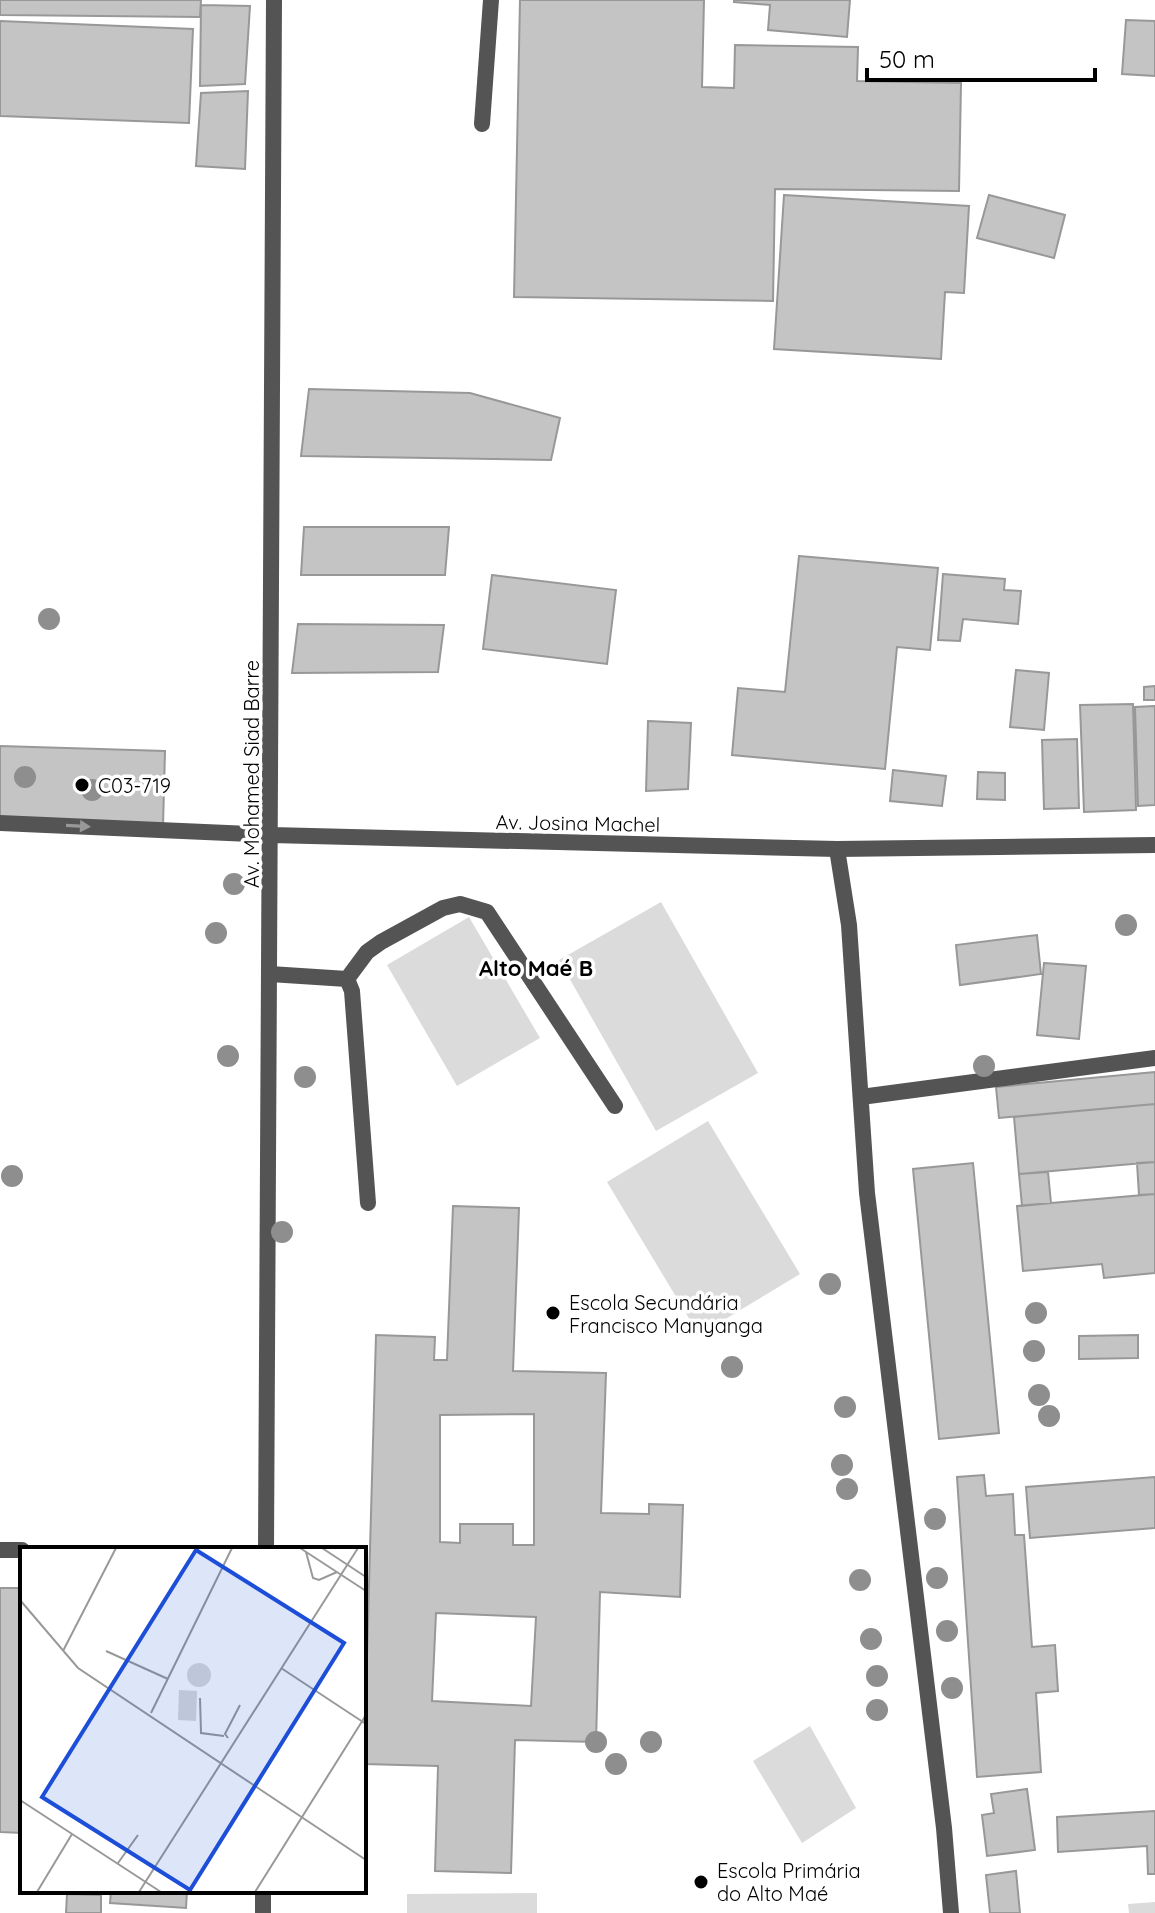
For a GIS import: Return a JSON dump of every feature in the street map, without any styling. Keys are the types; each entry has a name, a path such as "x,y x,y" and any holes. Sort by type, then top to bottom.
{"street":[{"name":"Av. Mohamed Siad Barre","path":"266,1547 274,0"},
{"path":"482,124 491,0"},
{"name":"Av. Josina Machel","path":"0,823 271,835 837,849 1155,845"},
{"path":"837,849 849,925 867,1193 942,1813 951,1913"},
{"path":"347,979 367,952 443,908 460,904 487,912 615,1106"},
{"path":"270,974 347,979"},
{"path":"347,979 352,991 368,1203"},
{"path":"861,1097 1155,1058"}],"shaded area":[{"path":"661,902 758,1073 656,1131 559,960"},
{"path":"469,917 540,1038 457,1086 387,965"},
{"path":"708,1121 800,1274 699,1335 607,1182"},
{"path":"810,1726 856,1808 802,1843 753,1761"},
{"path":"537,1893 537,1913 407,1913 407,1894"},
{"path":"1155,1902 1155,1913 1129,1913 1128,1904"}],"building":[{"path":"0,0 201,0 200,17 0,15"},
{"path":"520,0 704,0 702,87 734,88 735,45 858,47 857,81 961,83 959,191 775,189 773,301 514,297"},
{"path":"734,0 850,0 847,37 768,30 770,5"},
{"path":"201,5 250,6 245,84 200,86"},
{"path":"1126,20 1155,21 1155,76 1122,74"},
{"path":"0,21 193,29 189,123 0,116"},
{"path":"248,91 245,169 196,166 201,93"},
{"path":"784,195 969,206 964,293 945,292 941,359 774,349"},
{"path":"989,195 1065,215 1054,258 977,238"},
{"path":"309,389 470,393 560,418 551,460 301,456"},
{"path":"304,527 449,527 445,575 301,575"},
{"path":"799,556 938,568 930,650 897,647 885,769 732,755 738,688 785,692"},
{"path":"943,574 1005,579 1004,590 1021,591 1018,624 963,619 960,641 938,640"},
{"path":"492,575 616,590 607,664 483,649"},
{"path":"298,624 444,625 438,672 292,673"},
{"path":"1016,670 1049,673 1044,730 1010,727"},
{"path":"1155,686 1155,700 1144,700 1144,687"},
{"path":"1133,704 1136,810 1084,812 1080,705"},
{"path":"1155,706 1155,805 1138,806 1135,707"},
{"path":"648,721 691,723 688,789 646,791"},
{"path":"1077,739 1079,808 1044,809 1042,740"},
{"name":"C03-719","path":"0,746 165,751 163,826 0,820"},
{"path":"893,770 946,776 942,806 890,801"},
{"path":"978,772 1005,773 1005,800 977,799"},
{"path":"1037,935 1041,974 960,985 956,945"},
{"path":"1044,963 1086,966 1079,1039 1037,1035"},
{"path":"1155,1072 1155,1104 999,1118 996,1087"},
{"path":"1155,1104 1155,1162 1019,1174 1014,1117"},
{"path":"1155,1162 1155,1194 1139,1195 1137,1163"},
{"path":"973,1163 999,1433 939,1439 913,1169"},
{"path":"1048,1172 1051,1203 1022,1206 1019,1174"},
{"path":"1155,1194 1155,1273 1104,1278 1102,1264 1023,1271 1017,1206"},
{"path":"453,1206 519,1208 513,1371 606,1373 601,1513 649,1514 649,1504 683,1505 680,1597 600,1592 596,1742 515,1740 511,1873 435,1871 438,1766 366,1764 376,1335 435,1337 434,1360 447,1360","holes":["534,1414 534,1545 513,1545 513,1524 460,1524 460,1543 440,1542 440,1415","436,1613 536,1617 531,1706 432,1701"]},
{"path":"1138,1335 1138,1358 1079,1359 1079,1336"},
{"path":"984,1475 986,1496 1013,1494 1015,1535 1024,1535 1032,1647 1055,1645 1058,1691 1036,1693 1041,1772 977,1777 957,1477"},
{"path":"1155,1477 1155,1528 1030,1538 1026,1487"},
{"path":"0,1588 20,1588 20,1833 0,1832"},
{"path":"1027,1789 1035,1850 987,1856 982,1815 994,1813 991,1794"},
{"path":"1155,1811 1155,1874 1148,1874 1147,1846 1058,1852 1057,1817"},
{"path":"1016,1871 1020,1913 990,1913 986,1875"},
{"path":"111,1893 187,1893 186,1908 110,1903"},
{"path":"67,1894 101,1895 101,1913 66,1913"}],"place":[{"name":"C03-719","path":"82,785"},
{"name":"Escola Secundária Francisco Manyanga","path":"553,1313"},
{"name":"Escola Primária do Alto Maé","path":"701,1882"}],"district":[{"name":"Alto Maé B","path":"536,968"}]}
